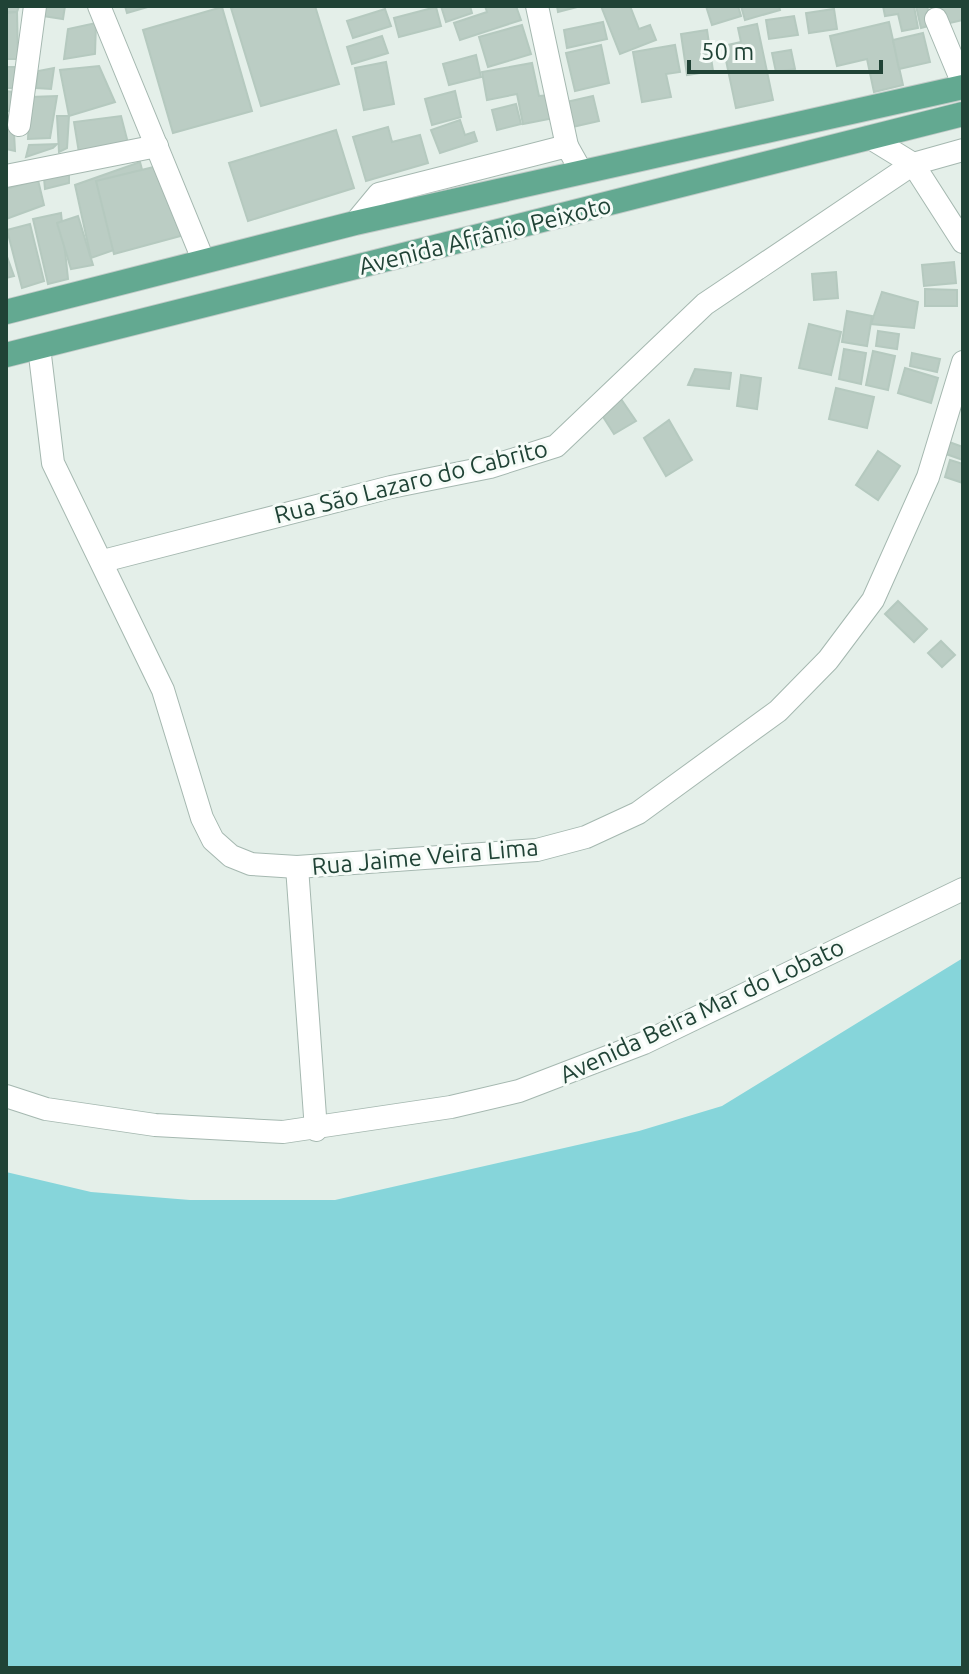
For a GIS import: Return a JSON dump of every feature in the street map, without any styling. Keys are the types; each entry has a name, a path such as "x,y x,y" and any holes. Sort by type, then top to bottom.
{"main road":[{"name":"Avenida Afrânio Peixoto","path":"6,312 355,223 581,171 783,130 963,86"},
{"name":"Avenida Afrânio Peixoto","path":"6,355 963,114"}],"street":[{"path":"19,125 35,6"},
{"path":"99,6 204,262"},
{"path":"537,6 567,146 581,171"},
{"path":"936,19 963,86"},
{"path":"869,137 913,164 963,242"},
{"path":"6,176 157,146"},
{"path":"355,223 379,194 567,146"},
{"name":"Rua São Lazaro do Cabrito","path":"103,561 377,490 490,467 556,446 705,304 913,164 963,150"},
{"name":"Rua Jaime Veira Lima","path":"39,347 50,455 167,698 202,818 213,840 231,856 251,864 297,867 537,850 586,837 638,813 778,711 828,660 873,600 928,477 963,362"},
{"path":"297,867 316,1130"},
{"name":"Avenida Beira Mar do Lobato","path":"6,1096 46,1109 155,1125 283,1132 316,1130 451,1107 519,1091 571,1074 644,1043 963,889"}],"water":[{"path":"963,958 963,1668 6,1668 6,1172 91,1192 190,1200 335,1200 639,1131 722,1106"}],"building":[{"path":"6,6 19,6 17,12 6,12"},
{"path":"38,6 65,6 63,19 36,15"},
{"path":"125,6 151,6 127,13"},
{"path":"315,6 339,84 261,106 231,8"},
{"path":"441,6 470,6 472,13 446,22"},
{"path":"485,6 516,6 521,20 460,40 454,23 487,12"},
{"path":"557,6 581,6 558,12"},
{"path":"601,6 630,6 639,29 650,25 656,40 620,54"},
{"path":"706,6 738,6 741,16 712,25"},
{"path":"741,6 779,6 780,10 745,20"},
{"path":"883,6 914,6 918,28 902,31 898,14 885,16"},
{"path":"916,6 927,6 932,25 921,28"},
{"path":"940,6 963,6 963,20 945,24"},
{"path":"222,7 252,111 173,133 143,30"},
{"path":"436,7 441,26 399,37 394,18"},
{"path":"385,9 391,26 353,38 347,21"},
{"path":"834,9 837,29 809,33 806,13"},
{"path":"17,12 18,59 6,59 6,13"},
{"path":"794,16 798,35 769,39 766,20"},
{"path":"603,22 607,39 567,48 564,30"},
{"path":"889,22 903,85 874,92 867,59 837,66 830,36"},
{"path":"96,23 95,54 64,59 68,29"},
{"path":"757,24 773,100 736,108 723,46 741,42 738,28"},
{"path":"522,25 531,54 488,67 479,37"},
{"path":"707,30 713,71 687,75 681,34"},
{"path":"923,33 930,62 899,69 893,40"},
{"path":"382,36 388,53 352,64 347,47"},
{"path":"601,45 609,83 575,91 566,53"},
{"path":"675,45 680,72 666,74 671,97 642,102 633,52"},
{"path":"791,50 795,69 776,72 772,53"},
{"path":"476,55 481,77 449,85 443,64"},
{"path":"386,62 394,104 364,110 355,68"},
{"path":"532,63 539,96 550,95 554,118 523,124 517,94 487,100 482,72"},
{"path":"99,66 115,102 69,116 60,70"},
{"path":"6,67 15,67 16,88 6,88"},
{"path":"54,68 51,89 36,88 38,71"},
{"path":"6,91 20,93 13,111 6,111"},
{"path":"455,91 461,117 432,125 425,99"},
{"path":"57,96 50,138 28,139 30,97"},
{"path":"593,96 599,121 568,128 562,103"},
{"path":"516,104 521,124 497,130 492,110"},
{"path":"13,115 15,151 6,149 6,116"},
{"path":"57,116 69,116 67,148 59,152"},
{"path":"121,116 128,143 80,159 74,122"},
{"path":"460,120 465,135 474,132 477,141 440,153 431,130"},
{"path":"388,127 392,142 420,135 428,163 366,181 353,137"},
{"path":"336,130 354,188 248,221 229,163"},
{"path":"57,144 53,148 26,157 29,145"},
{"path":"140,162 159,234 91,258 75,185"},
{"path":"158,166 184,235 114,254 96,181"},
{"path":"69,172 69,183 45,189 44,178"},
{"path":"38,180 44,205 6,219 6,189"},
{"path":"61,213 68,279 48,284 33,219"},
{"path":"78,216 93,265 71,269 57,223"},
{"path":"30,224 44,281 22,288 7,230"},
{"path":"6,254 14,276 6,278"},
{"path":"954,262 956,283 924,286 922,265"},
{"path":"836,272 838,298 814,300 812,274"},
{"path":"925,289 957,290 957,306 925,306"},
{"path":"882,292 918,302 914,328 871,324"},
{"path":"847,311 872,316 867,346 842,342"},
{"path":"809,324 841,332 831,375 799,368"},
{"path":"878,331 899,334 897,349 876,346"},
{"path":"844,349 866,353 861,384 839,379"},
{"path":"873,351 895,356 888,390 866,385"},
{"path":"912,353 940,359 937,372 910,366"},
{"path":"905,368 938,378 931,403 898,393"},
{"path":"695,369 731,373 729,389 688,385"},
{"path":"741,375 761,378 757,409 737,406"},
{"path":"836,388 874,397 867,428 829,419"},
{"path":"621,399 636,421 614,434 600,412"},
{"path":"669,420 692,460 666,476 644,438"},
{"path":"949,442 963,447 963,460 946,454"},
{"path":"878,451 900,466 878,500 856,485"},
{"path":"950,460 963,464 963,483 945,477"},
{"path":"898,601 927,629 914,642 885,614"},
{"path":"941,641 955,655 942,667 928,653"}]}
